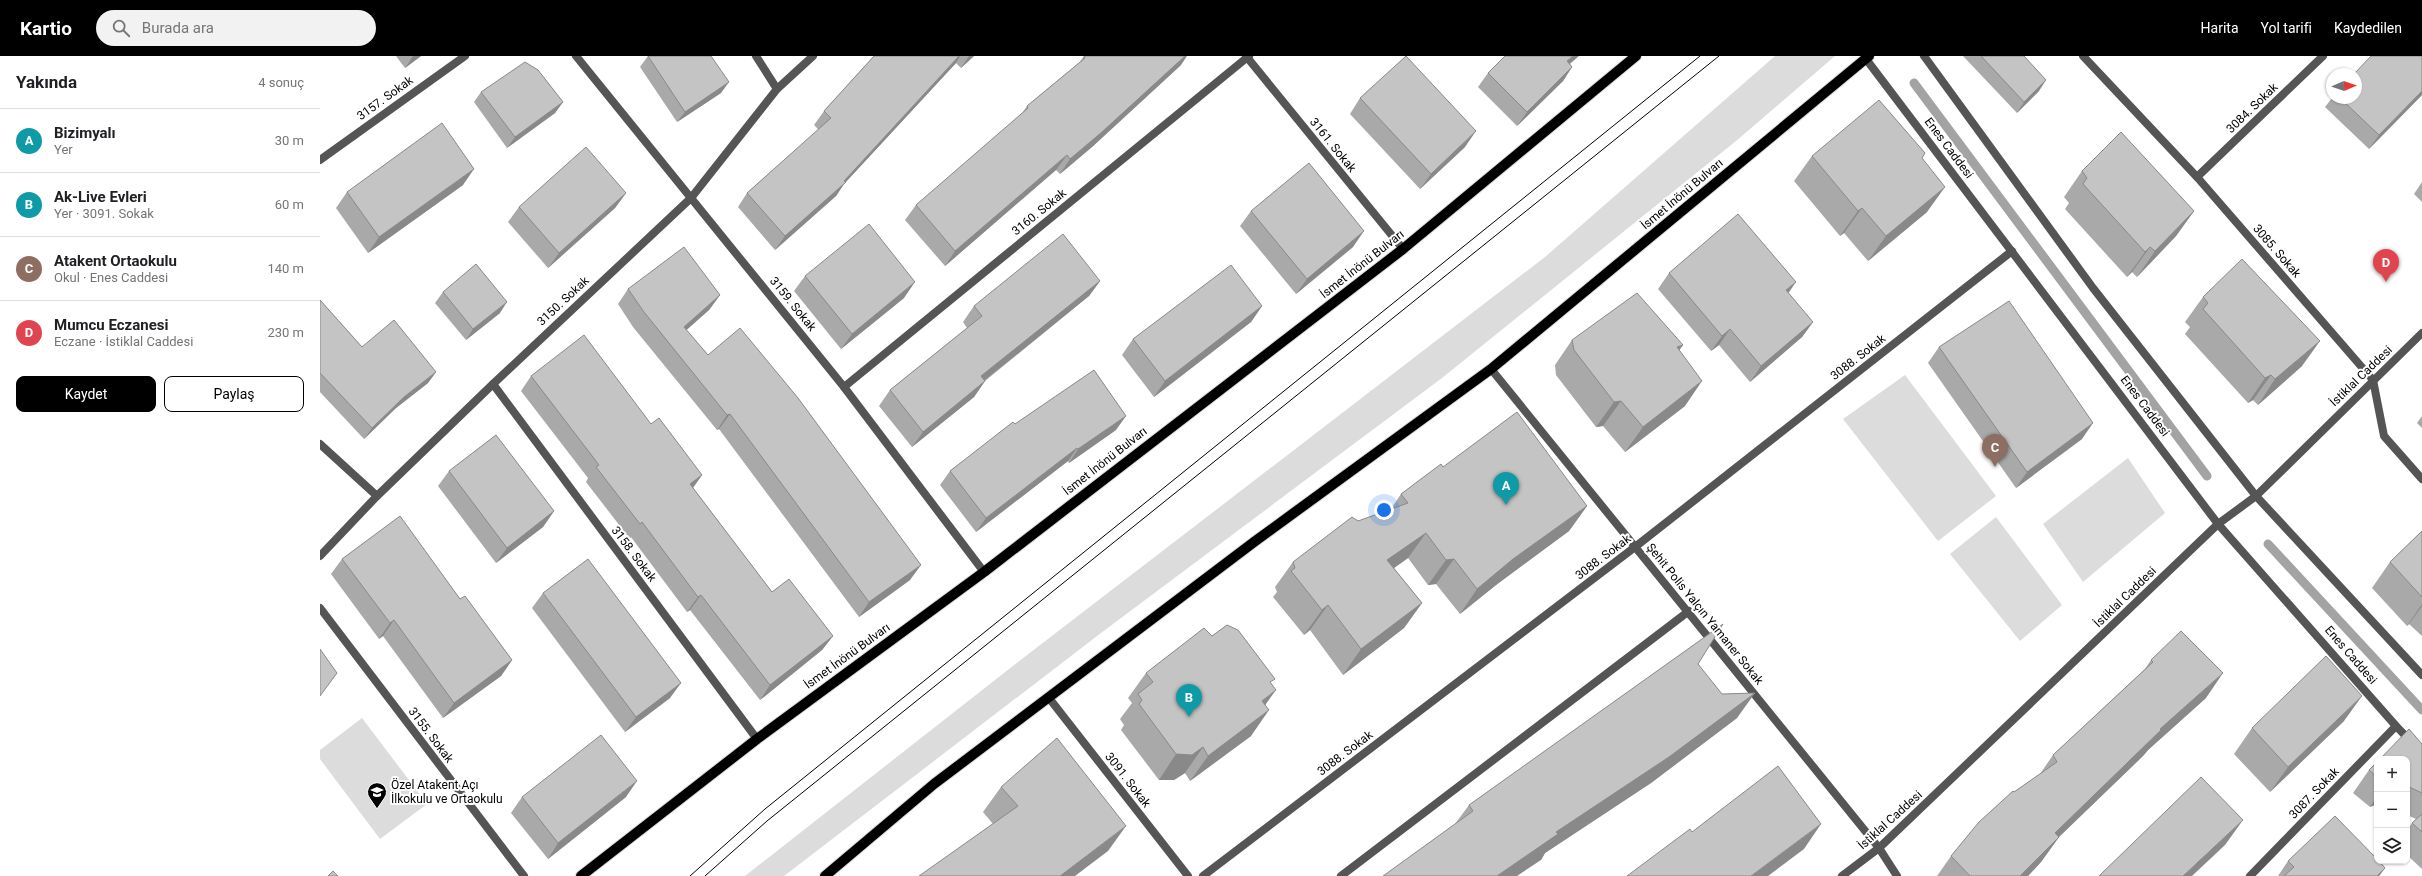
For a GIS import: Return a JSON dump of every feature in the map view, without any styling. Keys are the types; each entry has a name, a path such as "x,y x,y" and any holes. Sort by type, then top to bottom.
{"main road":[{"name":"İsmet İnönü Bulvarı","path":"581,876 757,739 984,572 1403,249 1636,56"},
{"name":"İsmet İnönü Bulvarı","path":"825,876 934,784 1254,542 1490,369 1868,58"}],"street":[{"name":"3157. Sokak","path":"320,160 465,56"},
{"name":"3159. Sokak","path":"576,56 844,386 984,572"},
{"path":"756,56 777,88"},
{"name":"3150. Sokak","path":"320,556 377,496 493,384 691,198 777,88 813,56"},
{"name":"3161. Sokak","path":"1247,56 1403,249"},
{"name":"3160. Sokak","path":"844,386 1247,56"},
{"path":"1924,56 2093,288 2256,496 2422,675"},
{"name":"3085. Sokak","path":"2083,56 2197,177 2373,380 2384,436 2422,479"},
{"name":"3084. Sokak","path":"2197,177 2323,56"},
{"name":"Enes Caddesi","path":"1868,58 2218,524 2396,726 2422,753"},
{"name":"3088. Sokak","path":"1203,876 1635,547 2012,251"},
{"name":"İstiklal Caddesi","path":"1842,876 1879,848 2218,524 2256,496 2422,333"},
{"name":"Şehit Polis Yalçın Yamaner Sokak","path":"1490,369 1689,611 1879,848 1897,876"},
{"name":"3158. Sokak","path":"493,384 757,739"},
{"path":"320,444 377,496"},
{"name":"3155. Sokak","path":"320,608 524,876"},
{"path":"1341,876 1689,611"},
{"name":"3091. Sokak","path":"1049,698 1188,876"},
{"name":"3087. Sokak","path":"2250,876 2396,726"}],"shaded area":[{"path":"1775,56 1835,56 1736,141 1442,378 1101,633 784,876 745,876 1009,669 1545,257"},
{"path":"1905,375 1996,496 1938,541 1843,419"},
{"path":"2128,458 2165,513 2083,582 2043,524"},
{"path":"1996,517 2062,605 2020,641 1950,554"},
{"path":"362,718 427,804 380,839 320,759 320,750"}],"building":[{"path":"648,56 711,56 729,82 685,112"},
{"path":"874,56 959,56 844,181 846,182 785,236 747,193 831,118 824,111"},
{"path":"1084,56 1185,56 1102,132 1070,159 1067,155 955,251 916,205 1028,108 1027,106 1085,58"},
{"path":"1406,56 1476,131 1431,174 1360,98"},
{"path":"1505,56 1573,56 1567,61 1572,67 1527,112 1488,73"},
{"path":"1981,56 2024,56 2046,80 2024,102"},
{"path":"2371,56 2422,56 2422,91 2379,135 2346,104 2362,104 2362,68 2360,68"},
{"path":"525,62 538,70 563,102 515,137 481,92"},
{"path":"1879,100 1925,153 1922,158 1945,187 1886,236 1862,208 1858,211 1812,156"},
{"path":"442,123 474,169 379,237 347,192"},
{"path":"2121,132 2194,211 2155,251 2150,247 2145,252 2083,184 2087,178 2082,171"},
{"path":"586,147 626,193 559,253 519,207"},
{"path":"1309,163 1364,231 1307,279 1251,211"},
{"path":"1738,214 1796,282 1786,290 1813,322 1761,366 1730,329 1722,336 1669,273"},
{"path":"869,224 915,282 852,334 805,276"},
{"path":"1063,234 1100,281 981,376 985,381 923,432 890,390 982,316 974,306"},
{"path":"684,247 720,295 684,327 708,355 740,328 798,398 921,565 869,602 730,414 727,415 644,312 628,289"},
{"path":"2242,259 2320,341 2275,379 2271,375 2265,378 2203,309 2208,303 2203,297"},
{"path":"476,264 507,302 473,329 443,292"},
{"path":"1231,265 1262,306 1165,381 1133,339"},
{"path":"1637,293 1683,345 1677,347 1702,381 1643,427 1621,401 1614,402 1574,350 1572,340"},
{"path":"320,300 362,347 394,320 436,372 404,397 372,428 320,373"},
{"path":"2009,301 2093,423 2027,472 1939,347"},
{"path":"584,335 651,424 659,418 702,475 690,484 772,592 789,579 833,636 770,685 701,595 698,597 642,522 640,524 596,467 599,465 531,376"},
{"path":"1094,370 1126,416 1078,449 1077,448 986,518 950,471 1013,422 1015,424"},
{"path":"1517,412 1587,506 1513,559 1477,589 1454,559 1446,560 1426,533 1387,560 1422,603 1361,649 1328,605 1322,610 1291,571 1295,568 1293,562 1352,517 1358,521 1408,503 1401,494 1441,464 1443,467"},
{"path":"496,435 554,511 507,548 449,471"},
{"path":"400,516 460,599 465,596 512,660 454,703 394,620 390,623 342,559"},
{"path":"2422,531 2422,597 2390,562"},
{"path":"588,559 681,683 636,717 543,593"},
{"path":"1723,624 1698,664 1722,694 1755,693 1669,757 1556,832 1558,834 1497,876 1383,876 1473,811 1469,805"},
{"path":"1227,625 1238,630 1275,679 1270,682 1276,690 1262,701 1269,710 1208,756 1203,747 1192,755 1176,754 1139,704 1142,700 1138,694 1153,682 1146,673 1204,628 1212,636"},
{"path":"2181,631 2223,673 2160,729 2161,730 2055,833 2059,837 2020,876 1970,876 1951,856 1979,822 2013,791 2014,792 2057,762 2053,755 2153,662 2151,660"},
{"path":"320,649 337,673 320,696"},
{"path":"2326,656 2362,696 2288,767 2252,728"},
{"path":"2409,729 2422,744 2422,793 2410,787 2410,756 2383,756"},
{"path":"601,735 637,781 558,843 522,797"},
{"path":"1057,738 1126,826 1060,876 919,876 1018,806 1001,787"},
{"path":"2374,765 2374,774 2369,770"},
{"path":"1778,766 1821,824 1751,876 1627,876 1690,829 1692,832"},
{"path":"2201,777 2243,820 2183,876 2099,876"},
{"path":"2422,814 2422,832 2412,823"},
{"path":"2335,816 2374,856 2374,864 2382,864 2385,868 2377,876 2284,876 2294,867 2288,861"},
{"path":"333,871 338,876 328,876"}],"waterway":[{"path":"1914,83 2207,476"},
{"path":"2268,544 2422,710"}],"tram line":[{"path":"690,876 765,809 1700,56"},
{"path":"705,876 767,821 1719,56"}],"place":[{"name":"Mumcu Eczanesi","path":"2386,282"},
{"name":"Atakent Ortaokulu","path":"1995,467"},
{"name":"Bizimyalı","path":"1506,505"},
{"name":"Ak-Live Evleri","path":"1189,717"},
{"name":"Özel Atakent Açı İlkokulu ve Ortaokulu","path":"377,809"}]}
